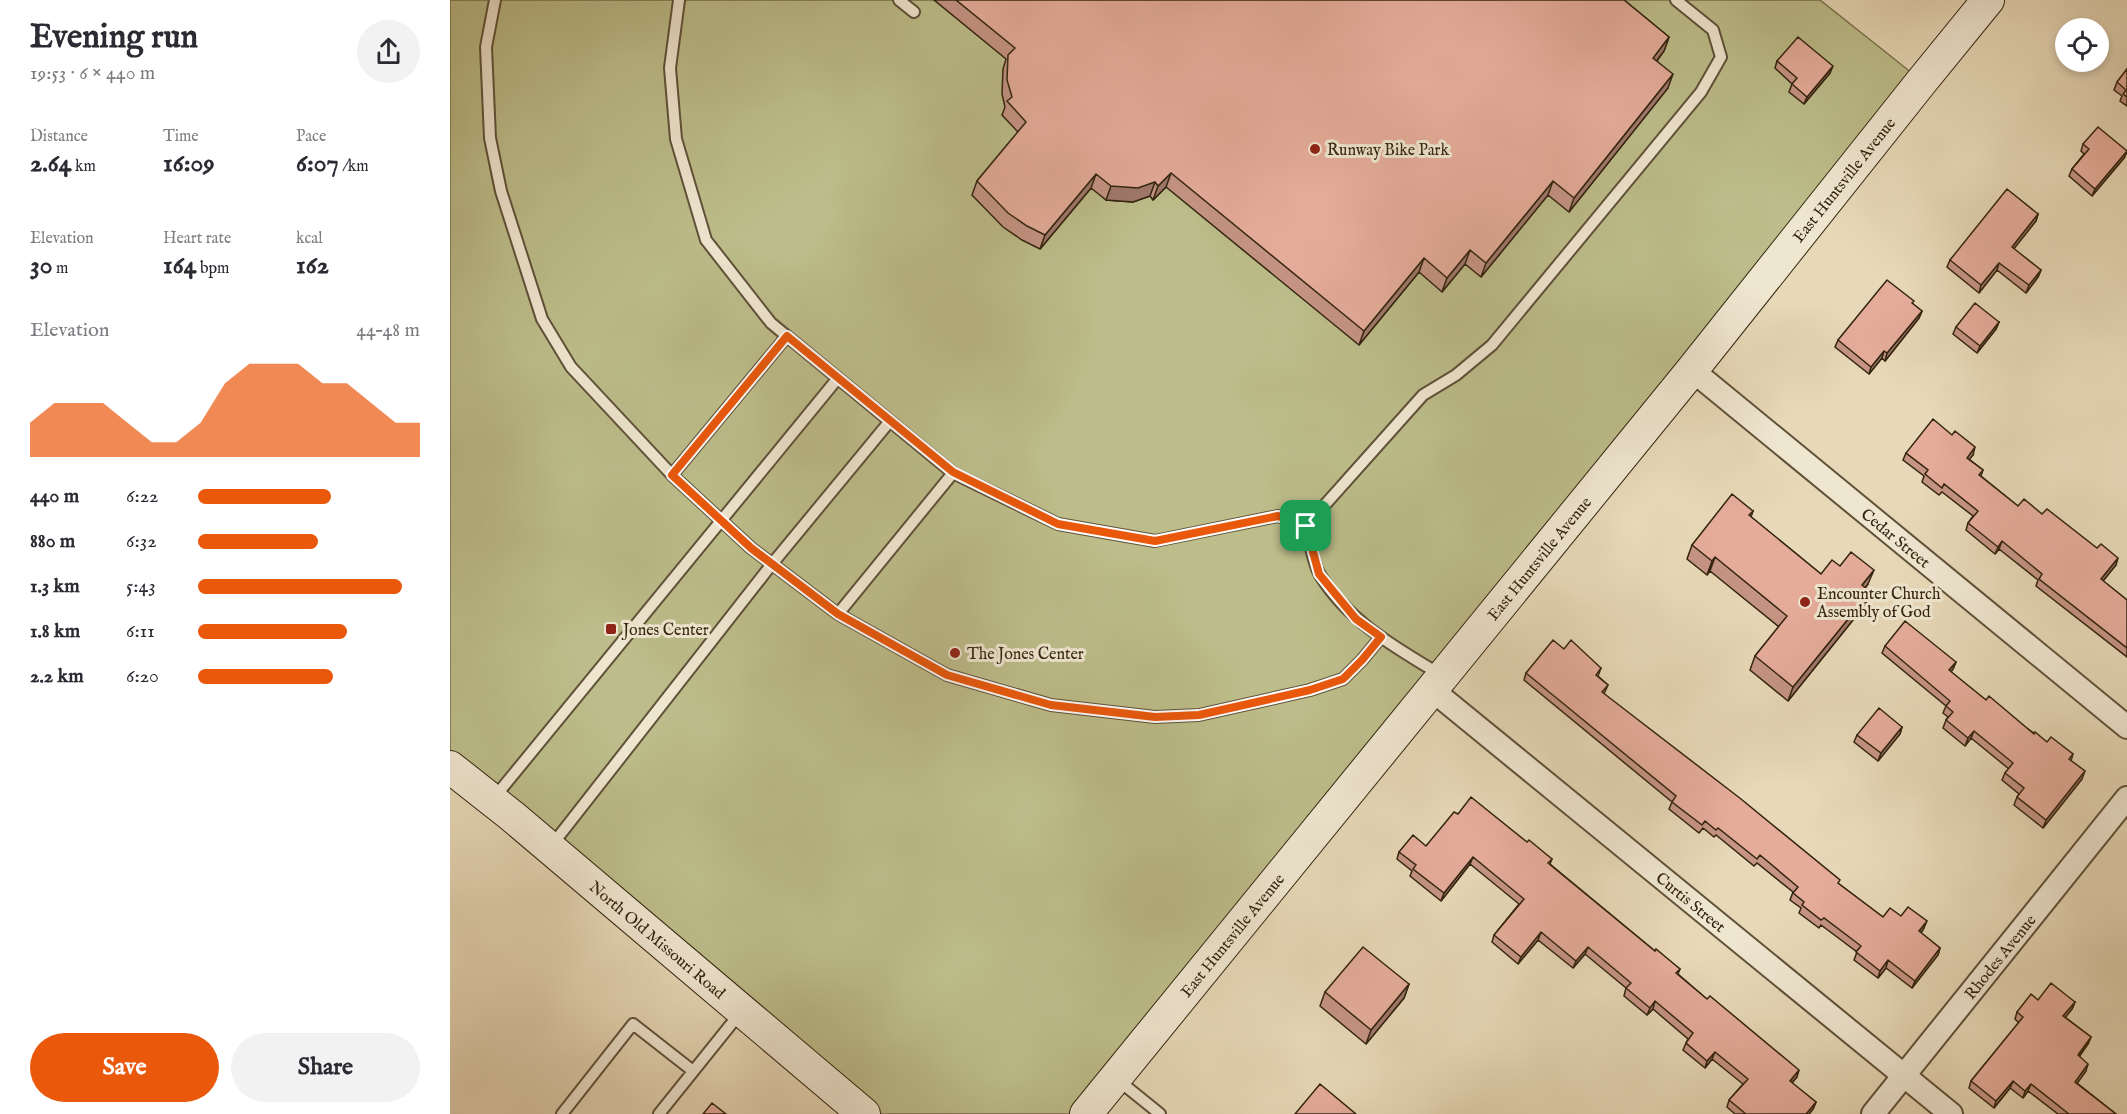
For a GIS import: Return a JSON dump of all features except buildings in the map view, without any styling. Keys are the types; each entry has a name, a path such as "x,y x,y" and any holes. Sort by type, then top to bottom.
{"main road":[{"name":"East Huntsville Avenue","path":"1086,1114 1692,370 1988,0"},
{"name":"North Old Missouri Road","path":"450,767 493,800 864,1114"}],"street":[{"name":"Cedar Street","path":"1692,370 2127,727"},
{"name":"Curtis Street","path":"1437,682 1951,1114"},
{"name":"Rhodes Avenue","path":"1873,1114 2127,798"}],"lane":[{"path":"495,0 486,47 490,138 501,191 542,319 571,367 672,475 722,522 772,564 838,614 947,675 1051,705 1155,717 1199,715 1310,690 1343,679 1381,637"},
{"path":"679,0 670,68 675,139 706,240 771,323 953,472 1058,524 1155,541 1278,516 1306,526"},
{"path":"899,0 914,12"},
{"path":"1306,526 1423,395 1456,375 1492,345 1701,92 1721,57 1713,30 1676,0"},
{"path":"672,475 787,336"},
{"path":"493,800 838,378"},
{"path":"550,848 772,564 890,421"},
{"path":"838,614 953,472"},
{"path":"1306,526 1319,574 1356,619 1437,682"},
{"path":"659,1114 742,1010"},
{"path":"562,1114 633,1024 693,1071"},
{"path":"1115,1078 1160,1114"}],"green space":[{"name":"The Jones Center","path":"450,0 1820,0 1922,81 1086,1114 864,1114 450,767"}],"place":[{"name":"Runway Bike Park","path":"1315,149"},
{"name":"Encounter Church Assembly of God","path":"1805,602"},
{"name":"Jones Center","path":"611,629"},
{"name":"The Jones Center","path":"955,653"}],"route":[{"path":"787,336 953,472 1058,524 1155,541 1278,516 1306,526 1319,574 1356,619 1381,637 1343,679 1310,690 1199,715 1155,717 1051,705 947,675 838,614 751,548 672,475 787,336"}]}
